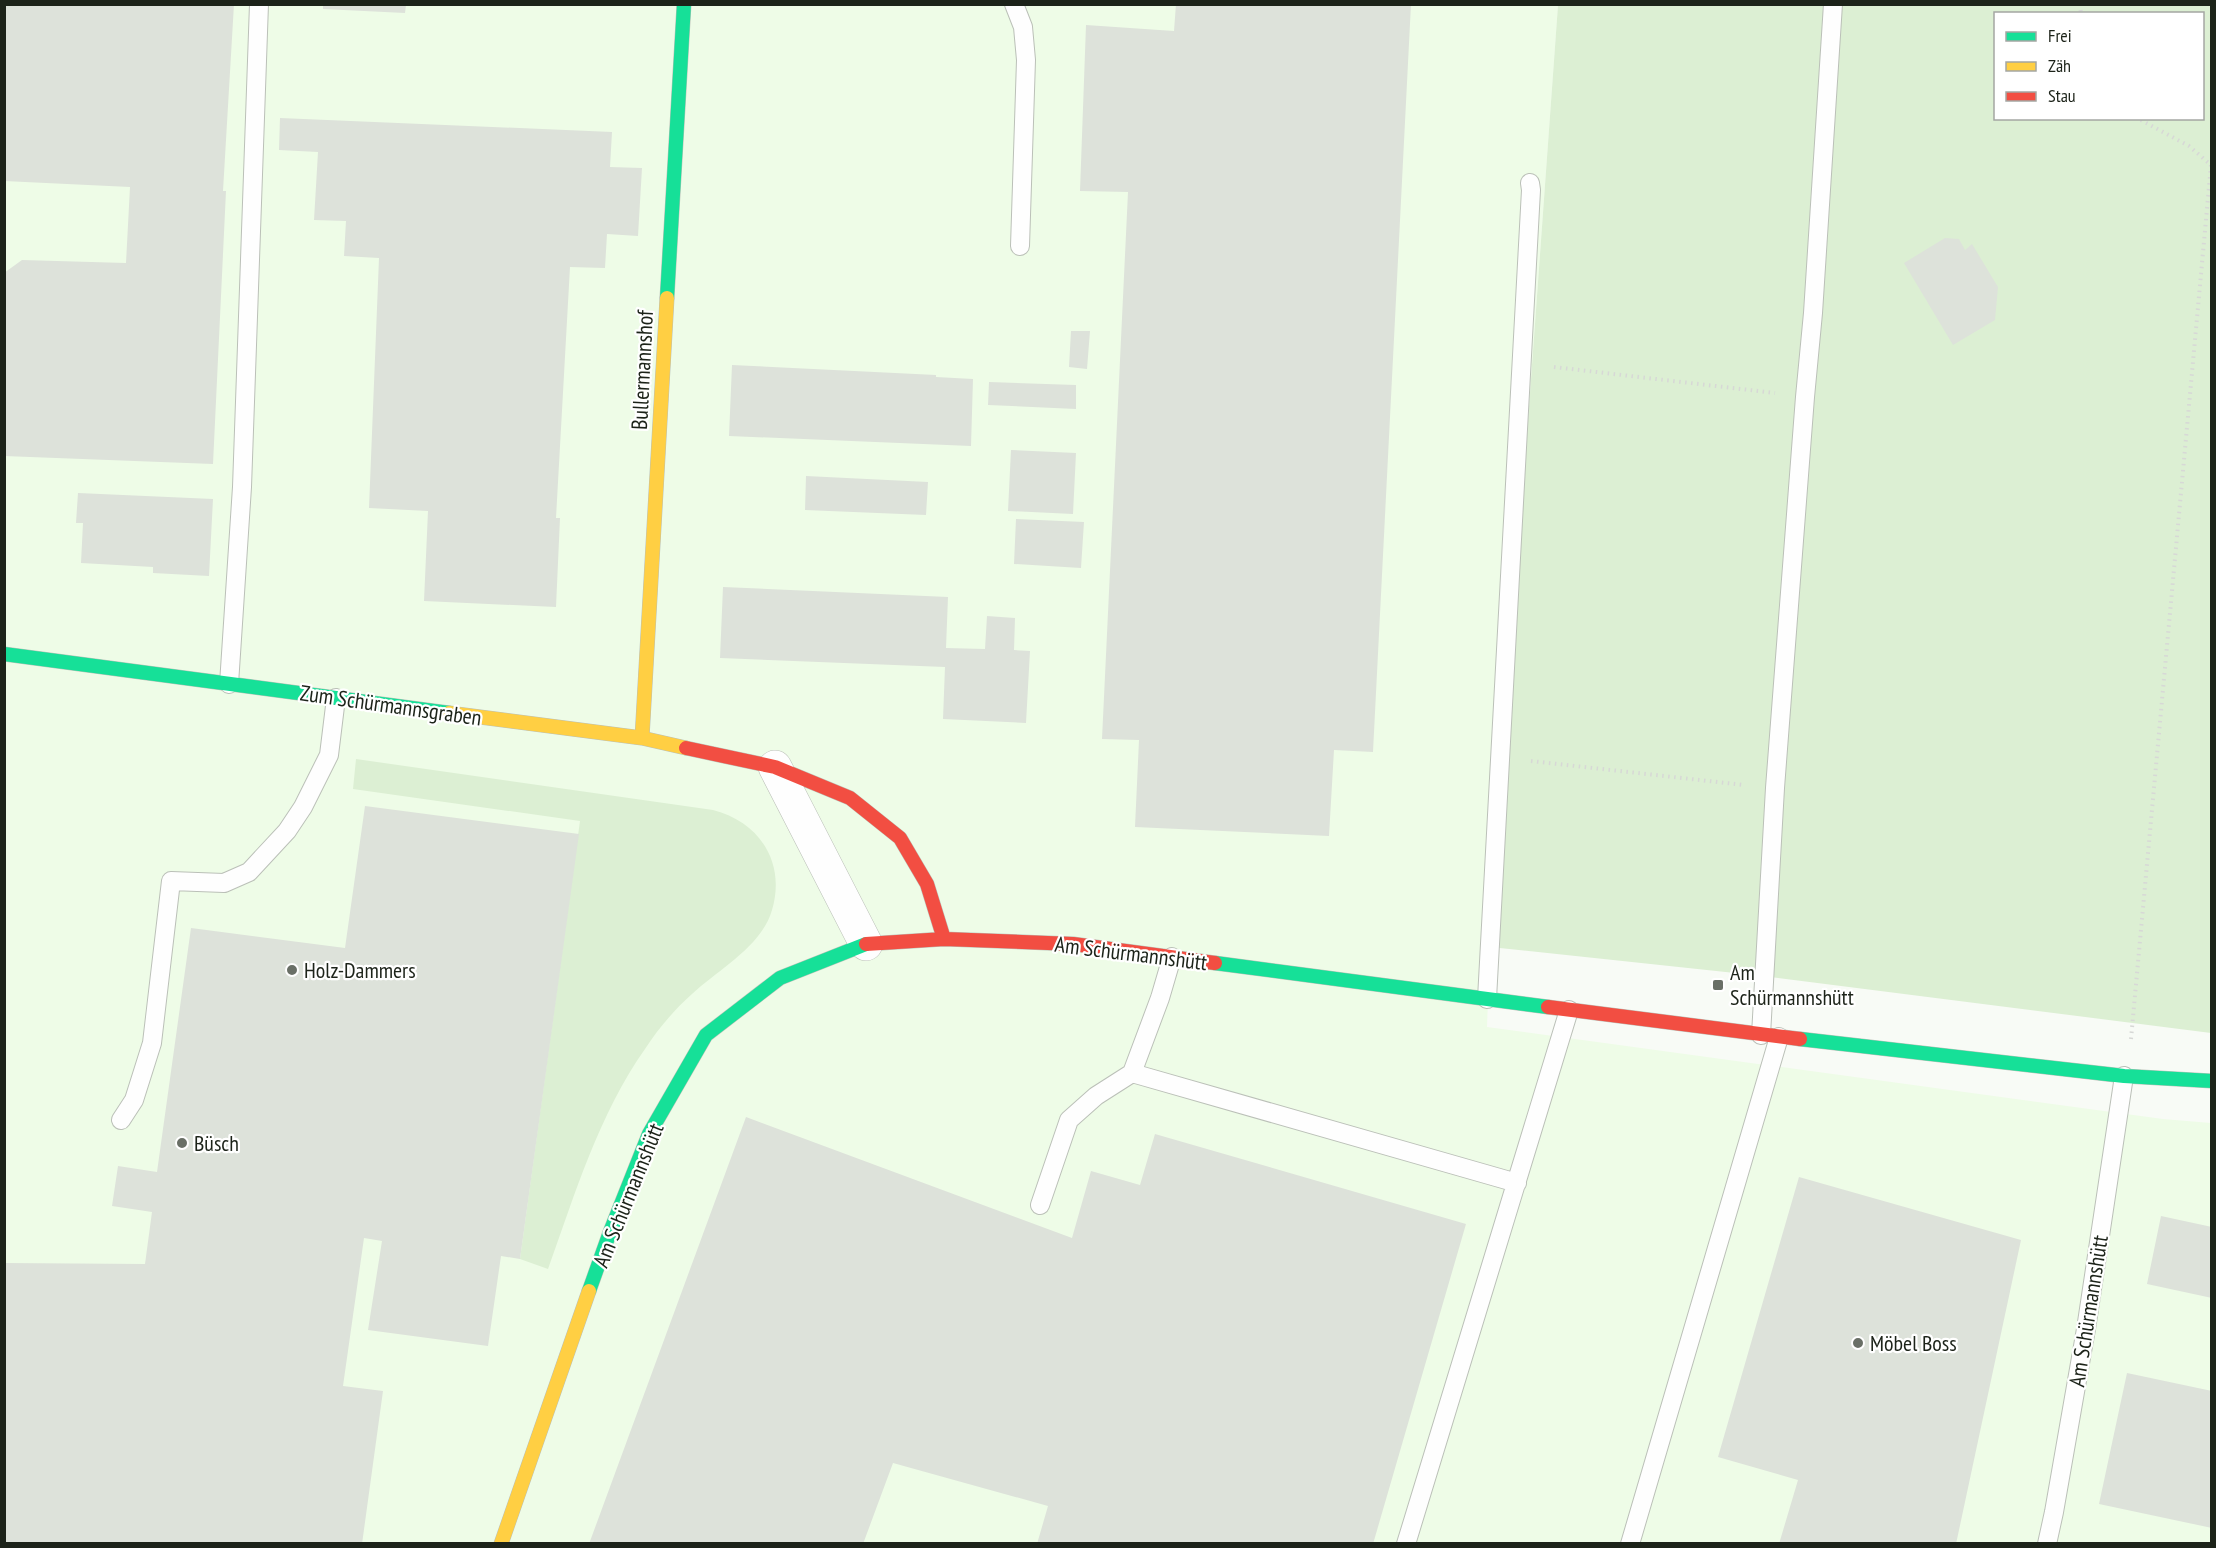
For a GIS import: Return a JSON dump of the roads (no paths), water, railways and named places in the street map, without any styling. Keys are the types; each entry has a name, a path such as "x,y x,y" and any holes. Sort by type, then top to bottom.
{"street":[{"name":"Bullermannshof","path":"642,738 684,4"},
{"name":"Zum Schürmannsgraben","path":"4,654 642,738 775,767 850,798 900,838 927,884 944,939"},
{"path":"775,767 866,944"},
{"name":"Am Schürmannshütt","path":"501,1544 610,1232 649,1134 706,1035 780,978 866,944 944,939 1073,944 1770,1036 2124,1076 2211,1081"}],"lane":[{"path":"229,684 242,487 260,4"},
{"path":"1014,4 1023,27 1026,60 1020,246"},
{"path":"1630,1544 1770,1036 1775,788 1814,301 1833,4"},
{"path":"1487,999 1530,183"},
{"path":"121,1119 134,1100 152,1043 171,881 224,883 249,872 287,831 303,807 329,755 336,698"},
{"path":"1040,1205 1069,1120 1096,1096 1132,1073 1160,998 1172,957"},
{"path":"1406,1544 1569,1010"},
{"path":"1132,1073 1517,1183"},
{"name":"Am Schürmannshütt","path":"2047,1544 2086,1329 2124,1076"}],"place":[{"name":"Holz-Dammers","path":"292,970"},
{"name":"Am Schürmannshütt","path":"1718,985"},
{"name":"Büsch","path":"182,1143"},
{"name":"Möbel Boss","path":"1858,1343"}]}
